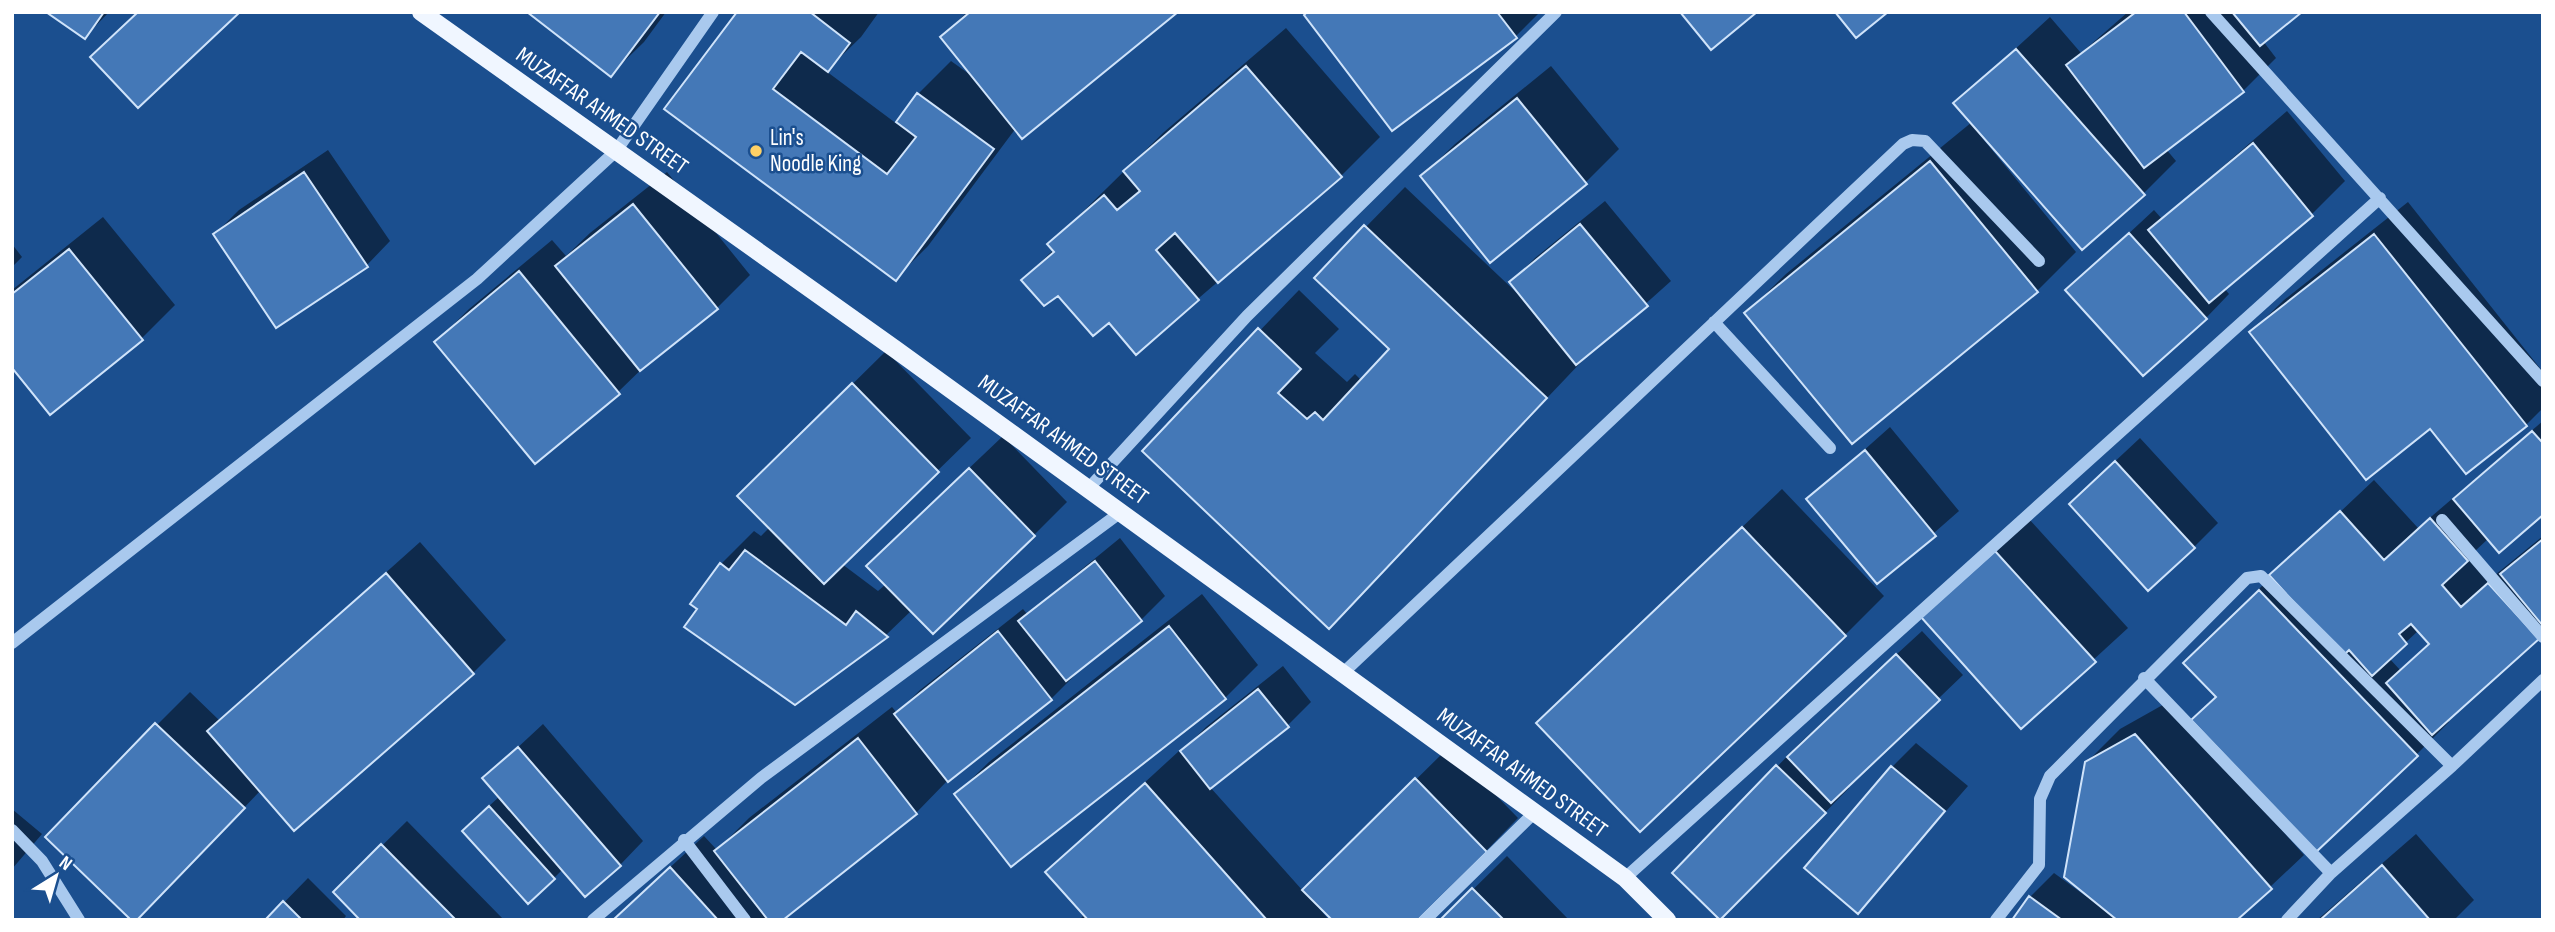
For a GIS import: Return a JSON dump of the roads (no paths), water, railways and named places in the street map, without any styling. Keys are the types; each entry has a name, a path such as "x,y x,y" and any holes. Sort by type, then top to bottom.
{"main road":[{"name":"MUZAFFAR AHMED STREET","path":"421,12 1121,512 1625,878 1667,920"}],"street":[{"path":"12,643 477,279 616,151 713,12"},
{"path":"1088,489 1248,316 1556,12"},
{"path":"2211,12 2542,378"},
{"path":"1343,673 1903,144 1912,140 1925,141 2039,261"},
{"path":"1625,878 2380,198"},
{"path":"1714,323 1830,448"},
{"path":"593,920 684,840 761,778 1121,512"},
{"path":"2442,520 2543,637"},
{"path":"1996,920 2040,860 2040,799 2050,776 2144,678 2247,578 2261,576 2452,766"},
{"path":"2144,678 2331,873"},
{"path":"2287,920 2331,873 2452,766 2543,680"},
{"path":"1426,920 1534,813"},
{"path":"12,830 42,862 79,920"},
{"path":"684,840 745,920"}],"place":[{"name":"Lin's Noodle King","path":"756,151"}]}
